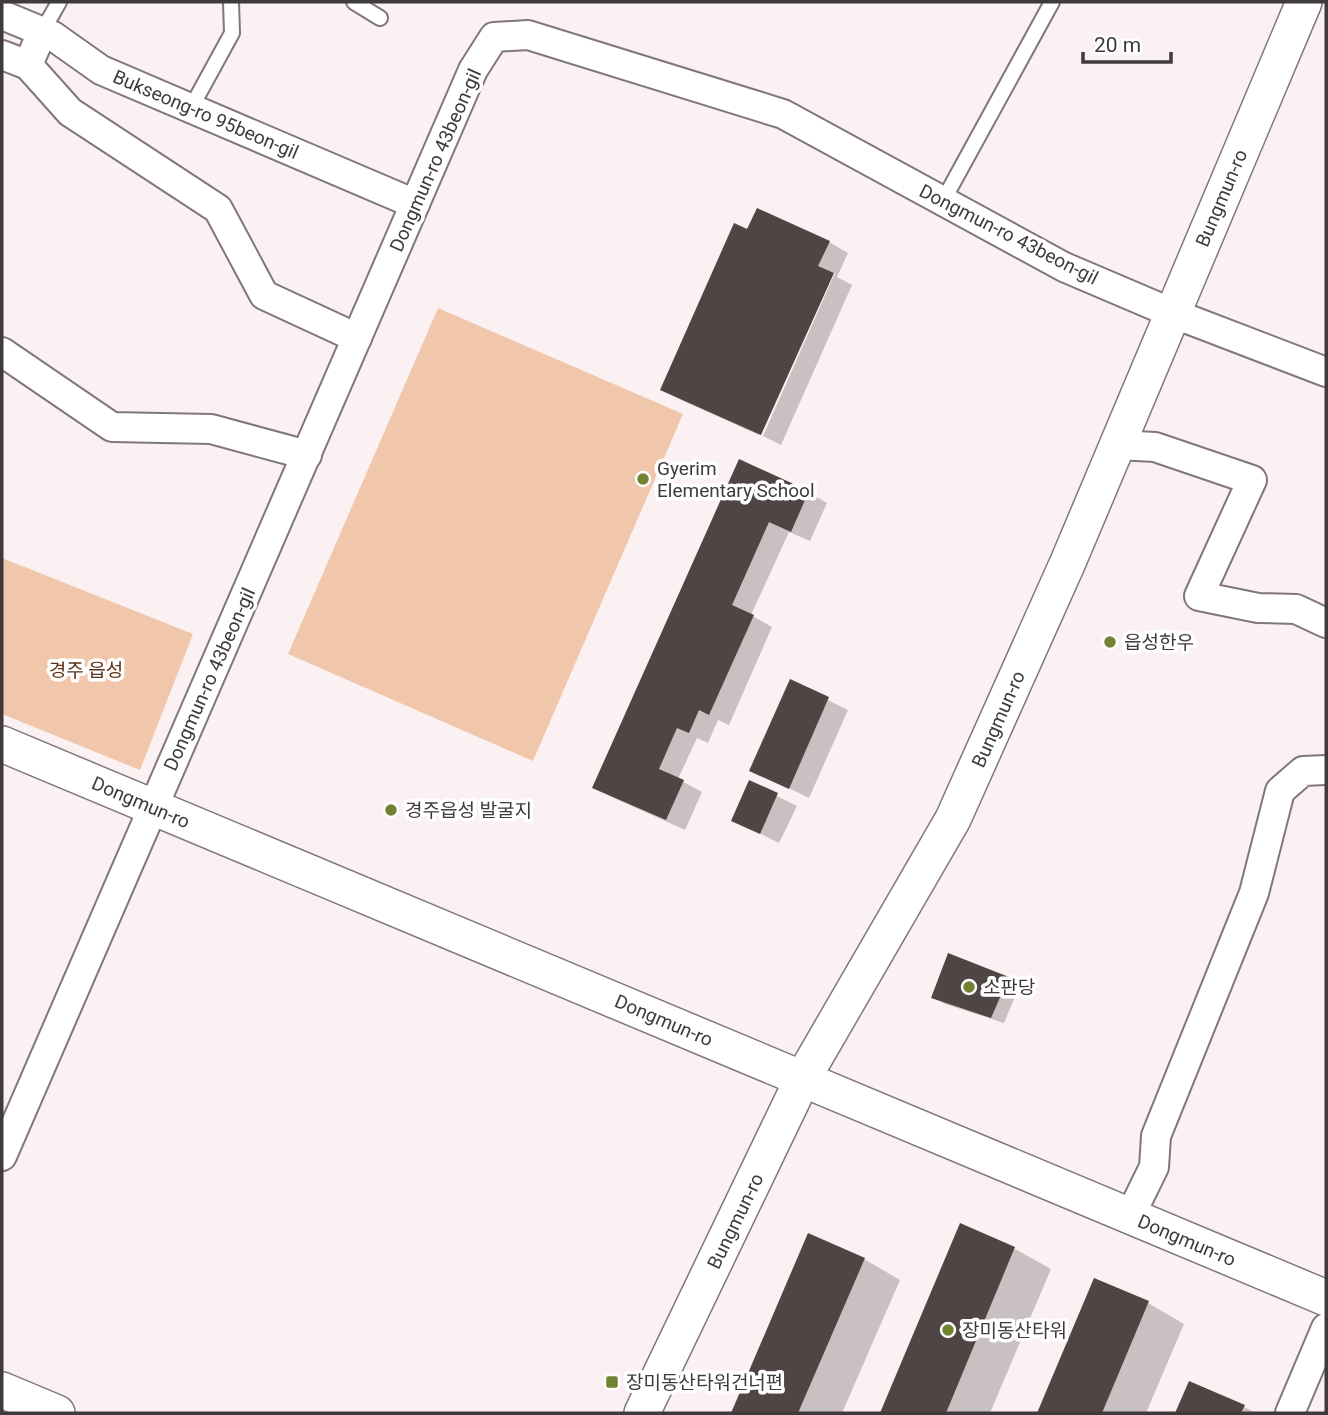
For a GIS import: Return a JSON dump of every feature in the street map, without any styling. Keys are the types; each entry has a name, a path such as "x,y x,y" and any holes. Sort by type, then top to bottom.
{"street":[{"name":"Bungmun-ro","path":"642,1413 803,1078 953,819 1068,562 1304,2"},
{"name":"Bukseong-ro 95beon-gil","path":"2,15 53,36 101,70 415,204"},
{"path":"42,32 15,60 70,112 218,209 264,295 358,338"},
{"name":"Dongmun-ro 43beon-gil","path":"2,1156 473,70 494,37 528,35 783,114 1064,267 1172,313 1326,372"},
{"path":"2,352 112,426 211,429 307,455"},
{"path":"1117,444 1155,447 1252,480 1199,596 1258,608 1296,609 1326,623"},
{"name":"Dongmun-ro","path":"2,744 1326,1298"},
{"path":"1130,1216 1154,1167 1156,1136 1255,893 1280,792 1303,771 1326,770"},
{"path":"1290,1413 1326,1328"},
{"path":"2,1390 57,1413"}],"lane":[{"path":"42,32 59,2"},
{"path":"191,108 232,33 231,2"},
{"path":"354,2 380,18"},
{"path":"943,201 1052,2"}],"green space":[{"path":"438,308 683,414 533,761 288,654"},
{"name":"경주 읍성","path":"2,558 193,634 140,770 2,714"}],"building":[{"path":"757,208 830,241 818,266 834,273 761,435 660,390 734,223 747,229"},
{"path":"739,459 809,491 791,532 769,522 732,605 754,615 709,715 699,710 689,733 677,728 659,769 684,780 666,820 592,788"},
{"path":"790,679 829,697 789,789 749,771"},
{"path":"749,780 778,793 760,834 731,821"},
{"name":"소판당","path":"948,953 1009,977 991,1018 931,998"},
{"name":"장미동산타워","path":"960,1223 1015,1247 946,1413 880,1413"},
{"path":"808,1233 865,1258 798,1413 731,1413"},
{"name":"장미동산타워","path":"1094,1278 1149,1301 1102,1413 1037,1413"},
{"path":"1189,1381 1245,1405 1241,1413 1175,1413"}],"place":[{"name":"Gyerim Elementary School","path":"643,479"},
{"name":"읍성한우","path":"1110,642"},
{"name":"경주읍성 발굴지","path":"391,810"},
{"name":"소판당","path":"969,987"},
{"name":"장미동산타워","path":"948,1330"},
{"name":"장미동산타워건너편","path":"612,1382"}]}
